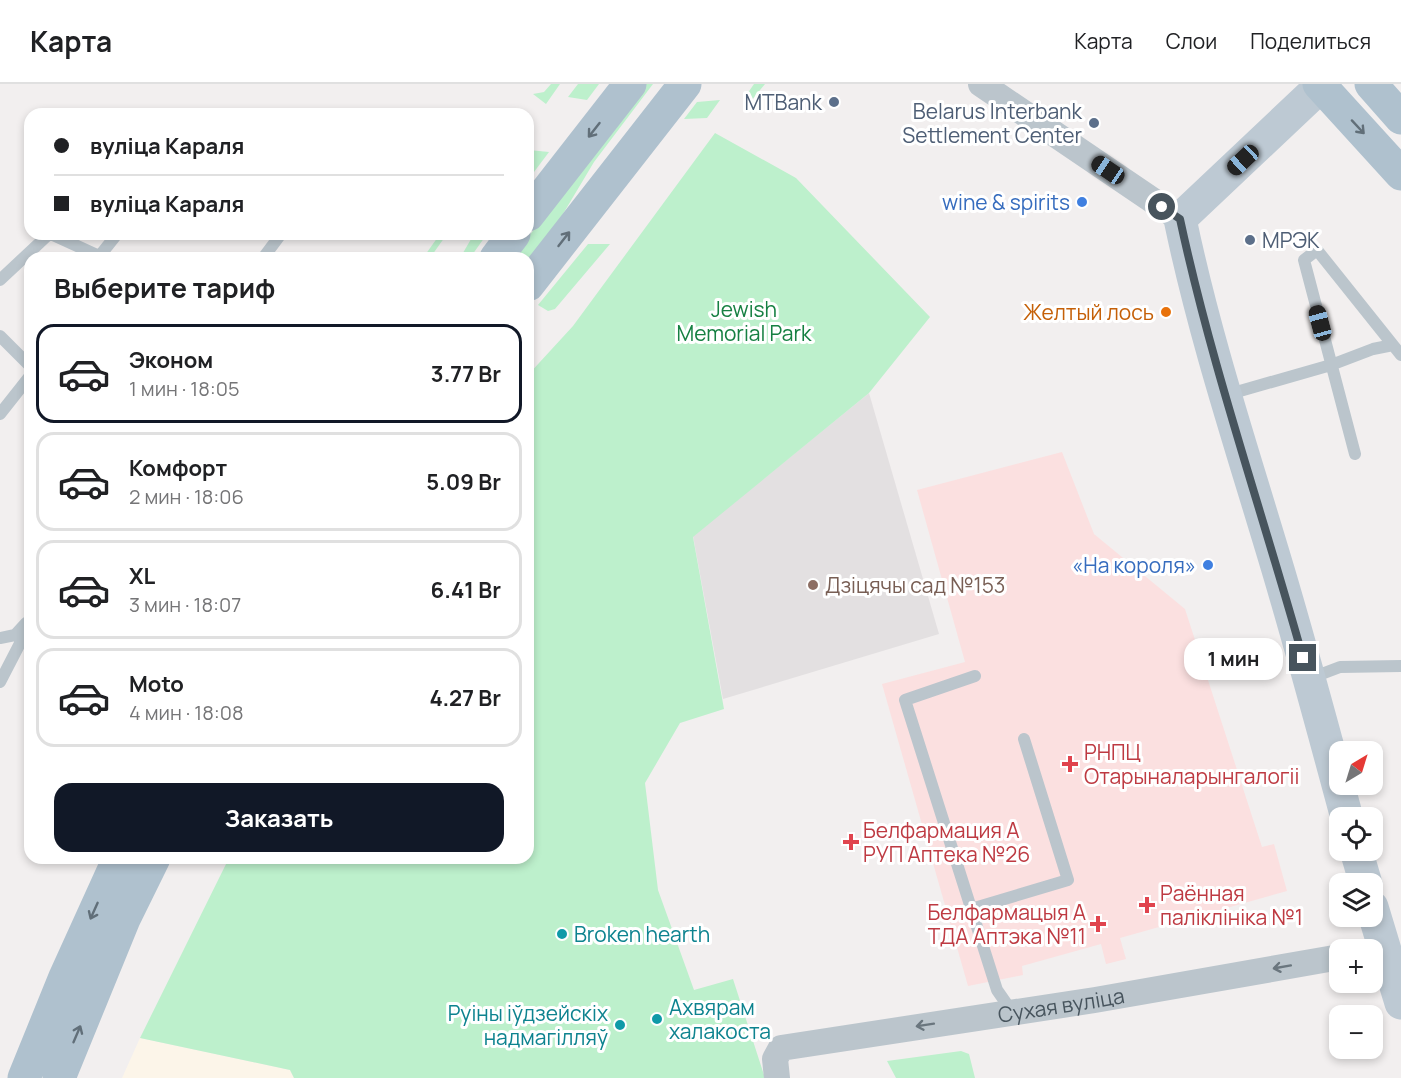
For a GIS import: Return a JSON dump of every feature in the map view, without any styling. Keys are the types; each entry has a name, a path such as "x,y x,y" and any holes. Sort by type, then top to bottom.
{"main road":[{"path":"534,207 630,84"},
{"path":"534,277 685,84"},
{"path":"1371,84 1401,118"},
{"path":"1344,807 1279,574 1224,395 1195,289 1180,219 1321,85 1401,174"},
{"path":"24,1078 65,977 116,864"},
{"path":"59,1078 124,919 151,864"},
{"path":"1383,960 1401,1003"}],"street":[{"path":"981,84 1180,219"},
{"name":"Сухая вуліца","path":"777,1078 775,1059 781,1048 960,1019 1013,1013 1329,959"}],"lane":[{"path":"30,252 43,240"},
{"path":"63,240 88,252"},
{"path":"102,252 112,240"},
{"path":"1355,454 1304,261 1317,250 1397,350"},
{"path":"0,280 24,258"},
{"path":"0,336 24,360"},
{"path":"1224,395 1331,365 1373,349 1397,350"},
{"path":"0,414 24,384"},
{"path":"0,638 15,635 24,625"},
{"path":"0,682 24,636"},
{"path":"1309,679 1340,668 1401,666"},
{"path":"975,676 905,700 998,990 1013,1013"},
{"path":"971,909 1068,880 1024,739"}],"shaded area":[{"name":"Дзіцячы сад №153","path":"869,393 939,634 723,699 693,536"},
{"name":"РНПЦ Отарыналарынгалогіі","path":"1062,452 1094,534 1185,609 1262,847 1274,844 1287,891 1120,938 1126,959 1106,964 1101,944 1022,966 1023,975 968,986 882,684 965,662 917,490"},
{"path":"140,1038 290,1070 294,1078 122,1078"}],"green space":[{"path":"551,84 560,84 546,104 533,94 544,92"},
{"path":"578,84 599,84 587,100 568,97"},
{"path":"646,84 653,84 594,162 545,244 534,257 534,252 517,252 526,240 534,240 534,229"},
{"path":"754,84 765,84 751,101 745,97"},
{"path":"720,100 707,118 684,119 697,102"},
{"name":"Jewish Memorial Park","path":"715,133 796,178 930,317 869,393 693,537 724,709 680,723 645,783 658,890 694,990 733,979 765,1078 294,1078 290,1070 140,1038 226,864 534,864 534,368 573,326"},
{"path":"534,150 549,152 534,172"},
{"path":"436,240 443,240 434,252 427,252"},
{"path":"470,240 483,240 474,252 464,252"},
{"path":"588,244 610,244 555,309 548,311 538,305"},
{"path":"961,1051 969,1054 975,1078 896,1078 887,1061"}],"place":[{"name":"MTBank","path":"834,102"},
{"name":"Belarus Interbank Settlement Center","path":"1094,123"},
{"name":"wine & spirits","path":"1082,202"},
{"name":"МРЭК","path":"1250,240"},
{"name":"Желтый лось","path":"1166,312"},
{"name":"«На короля»","path":"1208,565"},
{"name":"Дзіцячы сад №153","path":"813,585"},
{"name":"РНПЦ Отарыналарынгалогіі","path":"1070,764"},
{"name":"Белфармация А РУП Аптека №26","path":"851,842"},
{"name":"Раённая паліклініка №1","path":"1147,905"},
{"name":"Белфармацыя А ТДА Аптэка №11","path":"1098,924"},
{"name":"Broken hearth","path":"562,934"},
{"name":"Ахвярам халакоста","path":"657,1019"},
{"name":"Руіны іўдзейскіх надмагілляў","path":"620,1025"}],"route":[{"path":"1162,207 1180,219 1195,289 1218,374 1303,658"}]}
